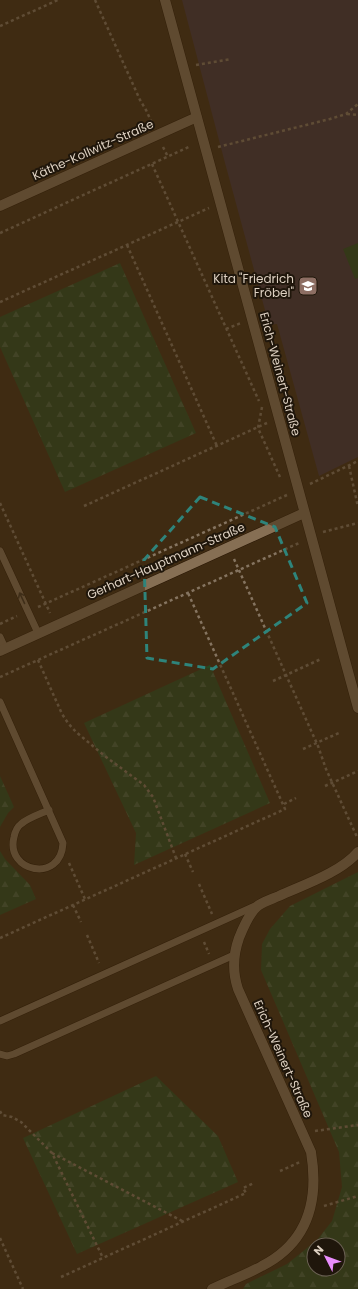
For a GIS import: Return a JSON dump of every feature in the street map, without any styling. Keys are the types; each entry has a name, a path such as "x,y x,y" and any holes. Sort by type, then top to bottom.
{"street":[{"name":"Erich-Weinert-Straße","path":"165,0 358,708"},
{"name":"Käthe-Kollwitz-Straße","path":"0,206 197,117"},
{"name":"Gerhart-Hauptmann-Straße","path":"3,650 304,513"},
{"name":"Erich-Weinert-Straße","path":"212,1289 263,1266 273,1260 292,1243 306,1222 311,1210 314,1195 311,1152 238,989 234,972 234,955 241,932 259,905 331,872 344,865 358,852"}],"lane":[{"path":"0,550 38,633"},
{"name":"Gerhart-Hauptmann-Straße","path":"0,637 3,650"},
{"path":"0,702 49,810 63,843 63,850 57,860 50,866 42,869 33,869 24,865 18,859 14,850 13,841 15,832 20,824 49,810"},
{"path":"0,1021 259,905"},
{"path":"0,1054 8,1056 14,1054 234,955"}],"path":[{"path":"0,26 58,0"},
{"path":"95,0 140,100 168,157"},
{"path":"183,67 231,59"},
{"path":"346,114 358,104"},
{"path":"0,233 168,157 205,145 330,119 346,114 358,115"},
{"path":"152,164 262,407 258,428 282,481"},
{"path":"0,302 220,202"},
{"path":"126,245 217,446"},
{"path":"84,506 279,418"},
{"path":"45,603 288,495 358,461"},
{"path":"349,466 358,507"},
{"path":"285,488 288,495 289,520"},
{"path":"0,503 56,626"},
{"path":"0,677 311,537 323,532 358,523"},
{"path":"229,547 317,743 332,782 357,837"},
{"path":"0,938 286,809 188,592"},
{"path":"273,681 321,659"},
{"path":"38,660 62,714 68,723 76,732 100,752 144,785 153,797 176,858"},
{"path":"303,749 342,732"},
{"path":"325,786 358,771"},
{"path":"284,804 296,798"},
{"path":"63,850 85,899"},
{"path":"185,854 193,872"},
{"path":"198,884 212,914"},
{"path":"73,905 81,922"},
{"path":"199,931 214,964"},
{"path":"86,935 100,964"},
{"path":"0,1111 2,1115 12,1117 21,1122 52,1153 184,1222"},
{"path":"302,1132 358,1125"},
{"path":"52,1153 103,1258"},
{"path":"280,1171 302,1161"},
{"path":"62,1277 246,1194 243,1188 254,1183"},
{"path":"311,1210 358,1196"},
{"path":"0,1238 23,1289"}],"highlighted area":[{"path":"200,497 275,527 307,603 213,669 147,658 144,560"}],"shaded area":[{"path":"182,0 358,0 358,457 319,476 277,324 269,325"}],"green space":[{"path":"358,243 358,278 355,279 343,249"},
{"path":"120,263 196,433 65,492 0,347 0,317"},
{"path":"210,665 270,803 134,865 136,833 84,723"},
{"path":"0,776 14,807 8,813 0,827"},
{"path":"0,851 5,859 30,885 36,899 0,915"},
{"path":"358,872 358,1289 243,1289 246,1284 287,1264 306,1249 306,1277 346,1277 346,1237 319,1237 332,1221 342,1187 339,1152 261,970 262,944 270,929 290,906"},
{"path":"156,1076 218,1136 238,1182 77,1254 23,1138"}],"place":[{"name":"Kita \"Friedrich Fröbel\"","path":"308,286"}]}
